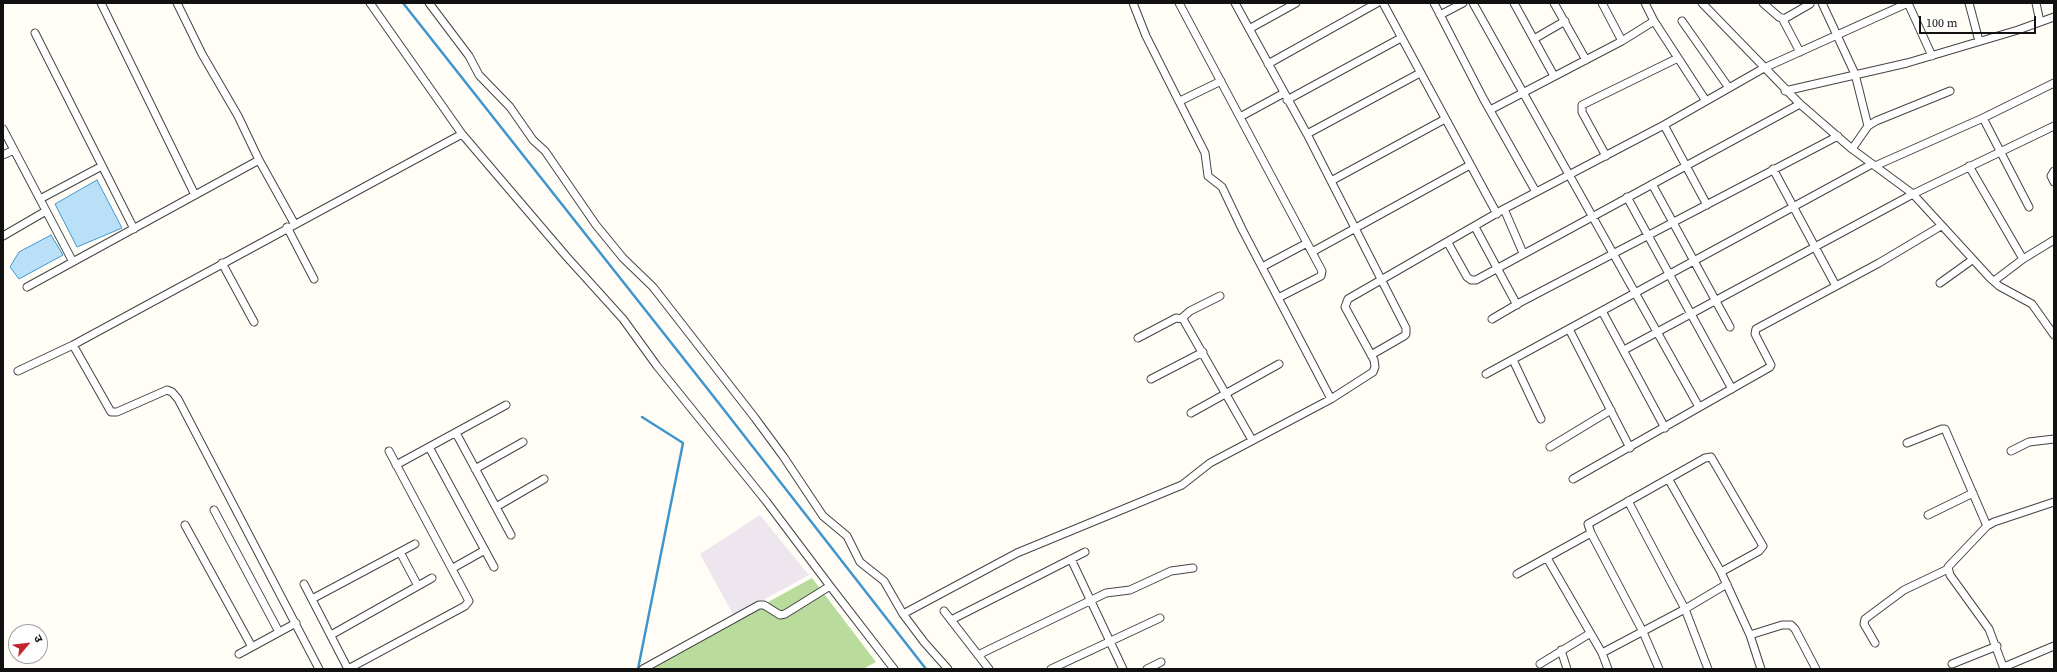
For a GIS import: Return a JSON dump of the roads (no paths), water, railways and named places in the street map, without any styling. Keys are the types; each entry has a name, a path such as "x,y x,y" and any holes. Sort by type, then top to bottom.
{"street":[{"path":"101,3 195,195"},
{"path":"177,3 202,54 238,116 259,160 294,223"},
{"path":"370,3 462,134 623,319 657,366 766,501 894,669"},
{"path":"429,3 469,56 479,75 510,107 533,140 545,151 596,225 623,258 653,287 755,418 783,456 823,516 847,536 860,562 886,584 903,614 928,647 948,669"},
{"path":"1132,3 1146,36 1205,153 1208,176 1222,188 1331,399"},
{"path":"1179,3 1322,271 1322,275 1278,298"},
{"path":"1235,3 1308,134 1382,278 1407,331 1404,336 1371,355"},
{"path":"1249,29 1296,3"},
{"path":"1268,64 1377,3"},
{"path":"1382,3 1496,214"},
{"path":"1434,3 1490,110 1536,192"},
{"path":"1440,15 1463,3"},
{"path":"1473,3 1699,407"},
{"path":"1514,3 1554,76"},
{"path":"1554,3 1586,60"},
{"path":"1602,3 1622,41"},
{"path":"1645,3 1654,21 1706,101"},
{"path":"1702,3 1785,91 1852,149 1913,194 1972,260 1994,281 2032,304 2054,335"},
{"path":"1763,3 1782,18 1800,52"},
{"path":"1822,3 1856,74 1868,126"},
{"path":"903,614 1017,553 1182,485 1204,467 1252,440 1300,417 1331,399 1373,372 1375,366 1345,304 1348,299 1382,278 1448,243 1504,209 1664,125 1764,68 1838,35 1880,14 1908,3 1932,56"},
{"path":"1969,3 1979,41"},
{"path":"2036,3 2040,22"},
{"path":"1782,18 1810,4"},
{"path":"1785,91 1932,56 2040,22 2054,16"},
{"path":"1534,38 1565,21"},
{"path":"1490,110 1622,41 1654,21"},
{"path":"1682,21 1729,88"},
{"path":"35,33 134,229"},
{"path":"1240,117 1286,96 1401,38"},
{"path":"1606,156 1582,112 1582,105 1678,58"},
{"path":"1308,134 1420,73"},
{"path":"1180,101 1221,81"},
{"path":"1486,374 1873,165 1983,118 2054,83"},
{"path":"1852,149 1868,126 1887,116 1950,91"},
{"path":"1448,243 1470,280 1476,280 1497,267 1800,104"},
{"path":"1983,118 2029,207"},
{"path":"1331,181 1445,119"},
{"path":"1664,125 1707,205"},
{"path":"1624,350 1913,194 2054,126"},
{"path":"3,129 74,262"},
{"path":"18,371 73,345 222,262 462,134"},
{"path":"1492,319 1773,169 1838,136"},
{"path":"3,155 14,150"},
{"path":"27,287 259,160"},
{"path":"1312,252 1470,165"},
{"path":"40,199 102,166"},
{"path":"1969,166 2023,259"},
{"path":"1773,169 1836,286"},
{"path":"2054,171 2051,176 2054,182"},
{"path":"1652,184 1672,224 1730,327"},
{"path":"1627,197 1732,389"},
{"path":"1504,209 1523,253"},
{"path":"3,236 46,211"},
{"path":"1573,479 1630,448 1771,366 1755,334 1756,329 1836,286 1941,226"},
{"path":"1475,227 1517,305"},
{"path":"287,228 314,279"},
{"path":"1994,281 2023,259 2054,241"},
{"path":"1262,267 1307,243"},
{"path":"1940,284 1972,260"},
{"path":"222,262 254,322"},
{"path":"1138,338 1176,318 1182,318 1190,311 1220,296"},
{"path":"1602,311 1665,428"},
{"path":"1182,318 1203,352 1252,440"},
{"path":"1569,330 1630,448"},
{"path":"73,345 112,412 117,412 167,390 172,392 178,399 319,669"},
{"path":"1151,379 1203,352"},
{"path":"1513,360 1541,419"},
{"path":"1191,413 1278,364"},
{"path":"396,465 506,405"},
{"path":"1550,447 1611,410"},
{"path":"1907,443 1945,429 1987,526"},
{"path":"456,433 511,535"},
{"path":"2011,451 2029,442 2054,439"},
{"path":"476,469 524,442"},
{"path":"429,447 494,567"},
{"path":"304,584 348,669 468,604 468,597 389,451"},
{"path":"1659,669 1643,632 1587,526 1589,522 1669,480 1705,458 1711,457 1762,543 1762,549 1721,572"},
{"path":"496,507 544,480"},
{"path":"1669,480 1727,584 1750,635 1761,669"},
{"path":"1928,515 1973,493"},
{"path":"1628,501 1685,609 1708,669"},
{"path":"1875,643 1864,624 1864,619 1904,590 1948,569 1950,564 1987,526 1994,522 2054,502"},
{"path":"214,510 279,632"},
{"path":"185,525 252,647"},
{"path":"1517,574 1591,533"},
{"path":"312,599 415,544"},
{"path":"453,568 485,550"},
{"path":"400,552 418,586"},
{"path":"951,620 1086,552"},
{"path":"1546,558 1589,634 1602,653 1608,669"},
{"path":"1071,559 1123,669"},
{"path":"978,655 1106,593 1130,590 1171,571 1193,568"},
{"path":"1948,569 1953,580 1984,620 1997,646 2004,668 2054,646"},
{"path":"331,634 432,578"},
{"path":"1602,653 1685,609 1727,584"},
{"path":"643,669 759,605 764,605 780,615 785,614 830,586"},
{"path":"944,611 989,669"},
{"path":"1051,669 1160,618"},
{"path":"239,654 296,623"},
{"path":"1750,635 1782,625 1791,625 1795,629 1816,669"},
{"path":"1540,664 1589,634"},
{"path":"1952,664 1997,646"},
{"path":"1561,650 1567,669"},
{"path":"1146,669 1161,662"}],"water":[{"path":"97,180 122,228 77,247 55,204"},
{"path":"51,235 63,255 19,279 10,267 19,252"}],"waterway":[{"path":"403,3 714,397 926,669"},
{"path":"638,669 683,443 642,417"}]}
